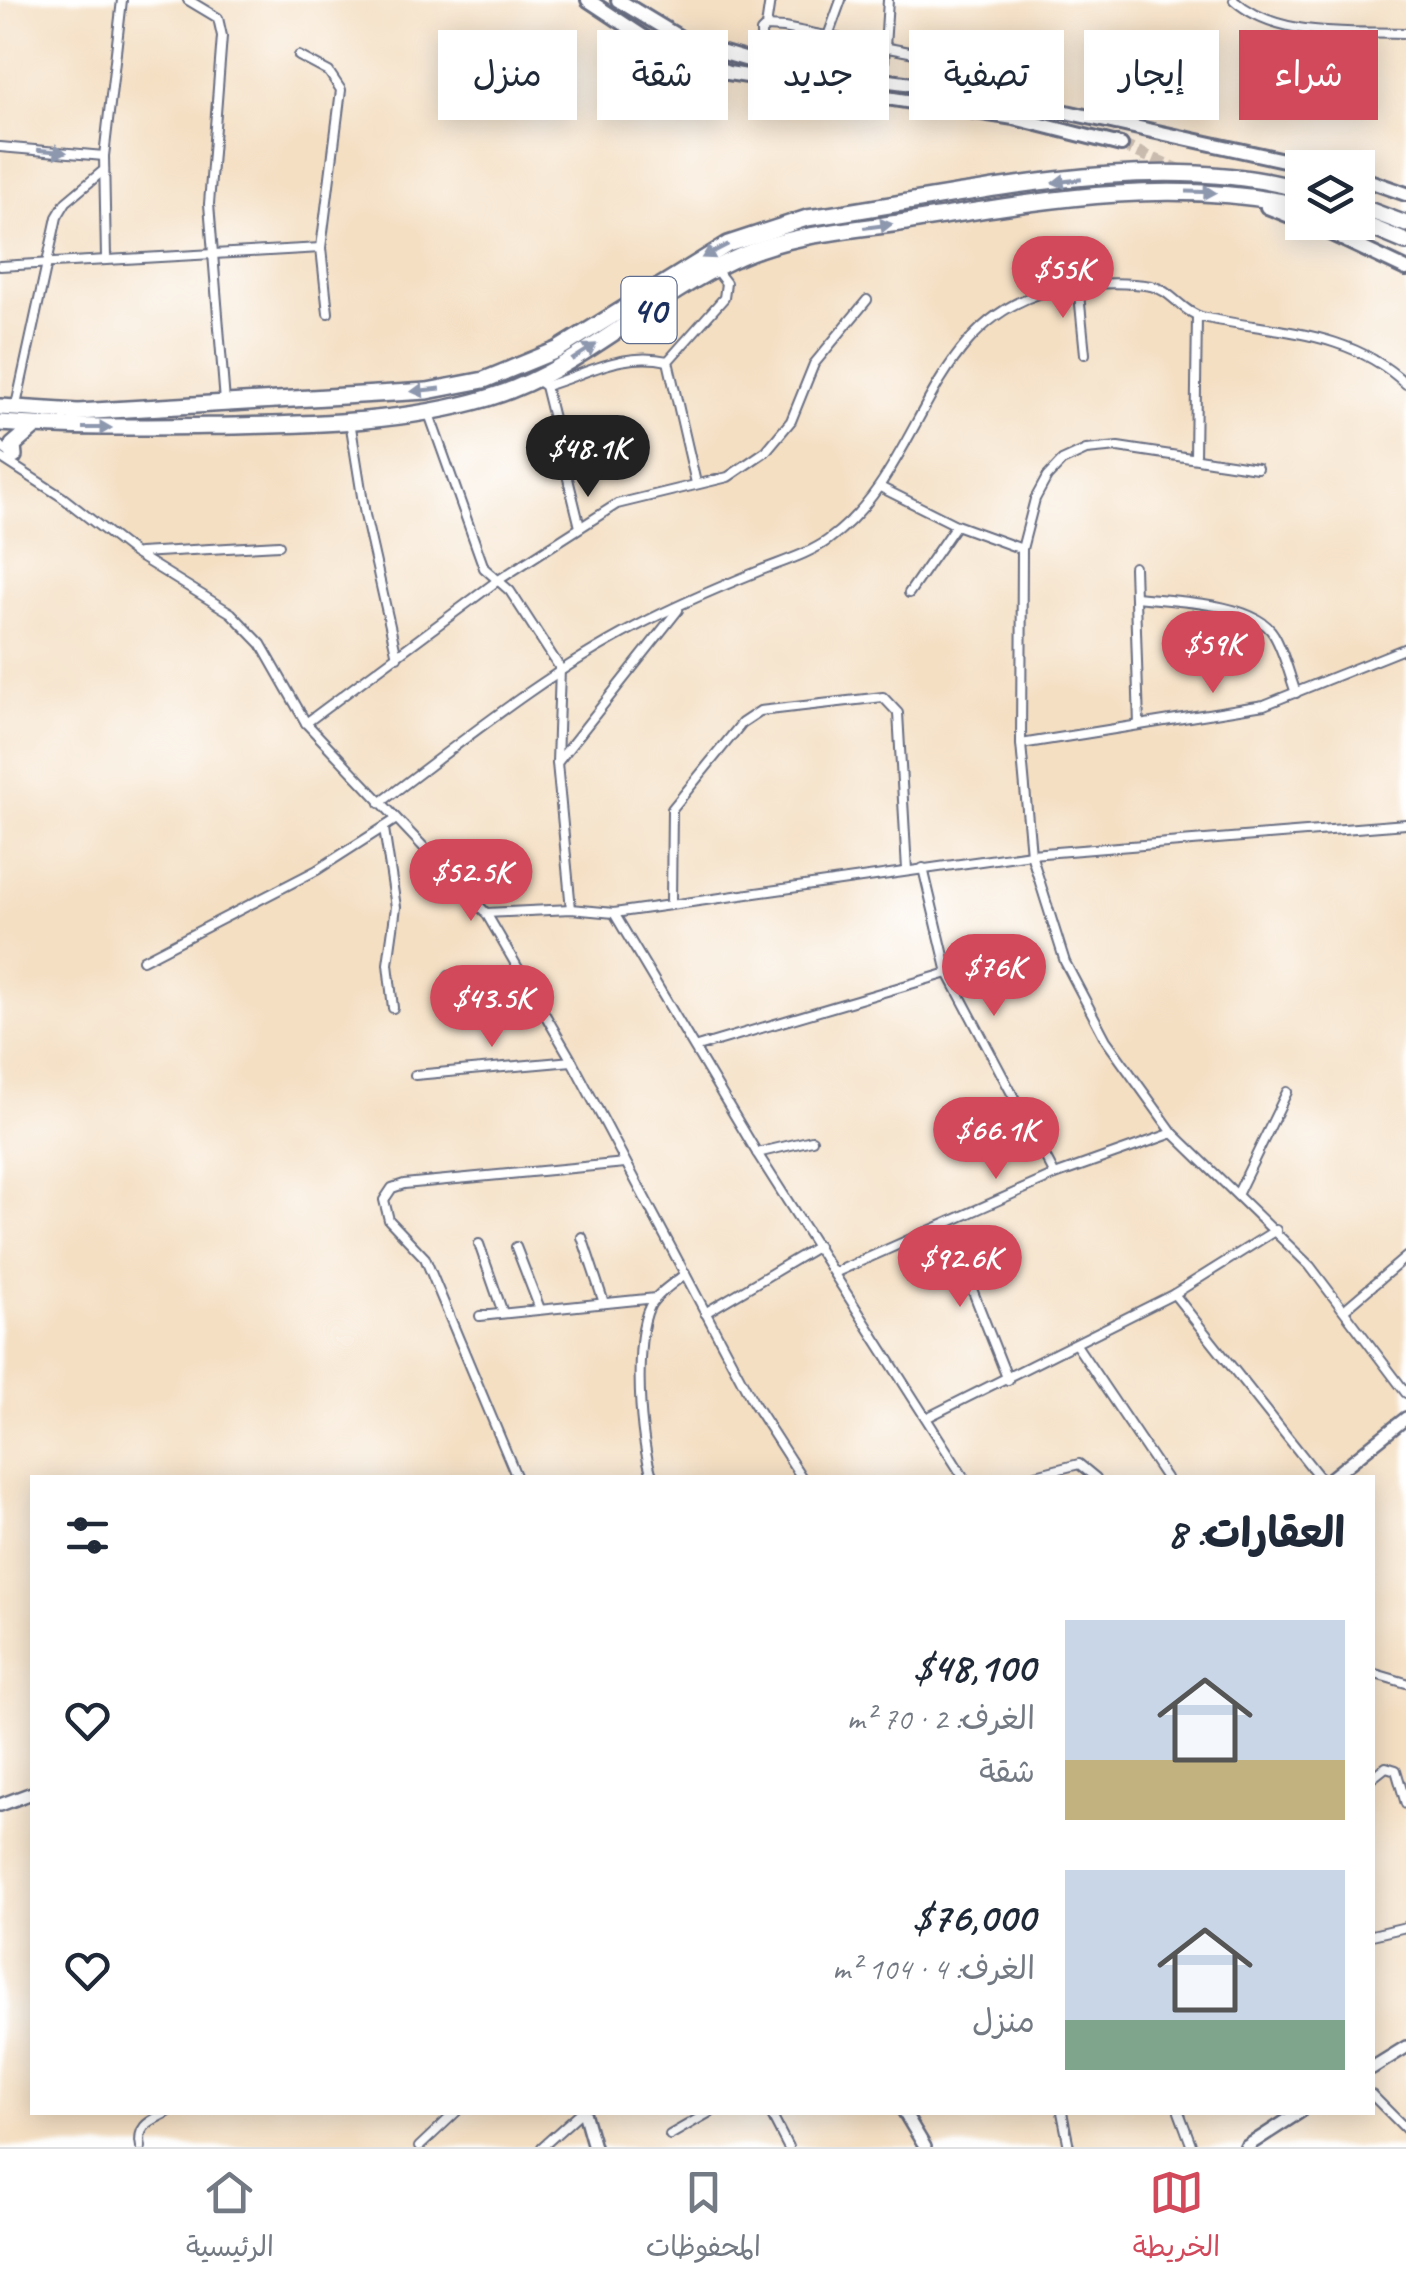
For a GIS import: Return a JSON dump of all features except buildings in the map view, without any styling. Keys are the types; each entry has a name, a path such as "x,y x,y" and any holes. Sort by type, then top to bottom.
{"highway":[{"name":"40","path":"8,408 78,412 427,391 484,380 558,350 728,244 807,218 1124,175 1204,174 1285,187"},
{"name":"40","path":"0,423 157,428 350,420 428,411 541,383 715,268 748,252 808,235 1060,198 1182,191 1257,196 1285,202"},
{"path":"1375,212 1406,224"},
{"path":"1375,229 1406,242"},
{"path":"12,461 13,444 35,426"}],"main road":[{"path":"588,0 662,48 728,73 1041,123 1121,145"},
{"path":"618,0 689,43 748,60"},
{"path":"1064,113 1285,160"},
{"path":"1375,183 1406,194"},
{"path":"1267,208 1285,215"},
{"path":"1343,240 1406,269"}],"street":[{"path":"106,258 104,156 122,0"},
{"path":"188,0 218,18 222,36 210,162 212,256 225,403"},
{"path":"763,30 770,0"},
{"path":"830,30 841,0"},
{"path":"888,0 888,30"},
{"path":"1234,0 1249,14 1307,29 1406,33"},
{"path":"766,26 791,30"},
{"path":"298,56 329,72 342,90 321,248 328,313"},
{"path":"0,147 104,156"},
{"path":"8,408 60,209 104,170"},
{"path":"0,266 321,248"},
{"path":"668,361 724,298 726,282 715,268"},
{"path":"1078,284 1086,354"},
{"path":"380,804 560,668 681,606 826,542 882,488 935,386 974,330 1024,297 1078,284 1160,288 1197,316 1334,339 1370,355 1406,384"},
{"path":"306,723 496,581 617,504 728,477 766,451 791,421 814,364 867,300"},
{"path":"1195,457 1197,316"},
{"path":"580,526 541,383 642,355 668,361"},
{"path":"668,361 696,482"},
{"path":"428,411 474,546 496,581 510,591 560,668 557,764 571,909"},
{"path":"350,420 365,515 398,657"},
{"path":"0,446 12,461 134,553 231,612 261,644 306,723 486,913 572,1061 772,1434 800,1475"},
{"path":"1257,468 1118,446 1086,450 1062,461 1035,499 1022,549 1021,744 1031,854 1066,962 1106,1040 1174,1133 1276,1230 1346,1309 1406,1393"},
{"path":"882,488 956,525 1022,549"},
{"path":"909,592 956,525"},
{"path":"134,553 280,546"},
{"path":"1134,567 1139,725"},
{"path":"1135,597 1244,612 1261,621 1273,632 1296,693"},
{"path":"557,764 681,606"},
{"path":"1021,744 1223,714 1296,693 1406,648"},
{"path":"671,902 672,808 742,723 760,711 883,698 894,704 898,713 907,870"},
{"path":"143,960 318,870 395,820"},
{"path":"486,913 571,909 614,913 1031,854 1406,824"},
{"path":"384,829 396,907 388,964 393,1008"},
{"path":"923,868 948,973 1055,1175"},
{"path":"614,913 757,1154 962,1475"},
{"path":"449,976 518,972"},
{"path":"697,1048 948,973"},
{"path":"415,1075 572,1061"},
{"path":"1238,1193 1288,1092"},
{"path":"834,1273 1055,1175 1174,1133"},
{"path":"757,1154 812,1140"},
{"path":"516,1475 424,1258 388,1220 384,1200 392,1188 404,1184 626,1163"},
{"path":"947,1226 1008,1380"},
{"path":"928,1418 1174,1294 1276,1230"},
{"path":"582,1237 604,1303"},
{"path":"479,1244 504,1313"},
{"path":"705,1312 818,1246"},
{"path":"516,1247 540,1310"},
{"path":"1346,1309 1406,1257"},
{"path":"652,1475 642,1402 644,1334 656,1298 685,1274"},
{"path":"1174,1294 1318,1475"},
{"path":"480,1316 656,1298"},
{"path":"1076,1346 1164,1475"},
{"path":"1335,1475 1406,1418"},
{"path":"1036,1475 1079,1464 1092,1475"},
{"path":"1375,1674 1406,1683"},
{"path":"1375,1775 1386,1766 1396,1770 1406,1804"},
{"path":"0,1805 30,1794"},
{"path":"1375,1933 1406,1927"},
{"path":"1375,2066 1406,2047"},
{"path":"1375,2098 1406,2128"},
{"path":"141,2147 144,2124 162,2115"},
{"path":"420,2147 453,2115"},
{"path":"542,2147 579,2115"},
{"path":"583,2115 594,2147"},
{"path":"670,2135 705,2115"},
{"path":"772,2115 788,2147"},
{"path":"906,2115 925,2147"},
{"path":"1063,2115 1069,2147"},
{"path":"1180,2115 1192,2147"},
{"path":"1246,2147 1295,2115"}],"tunnel":[{"path":"1121,145 1234,193"}]}
